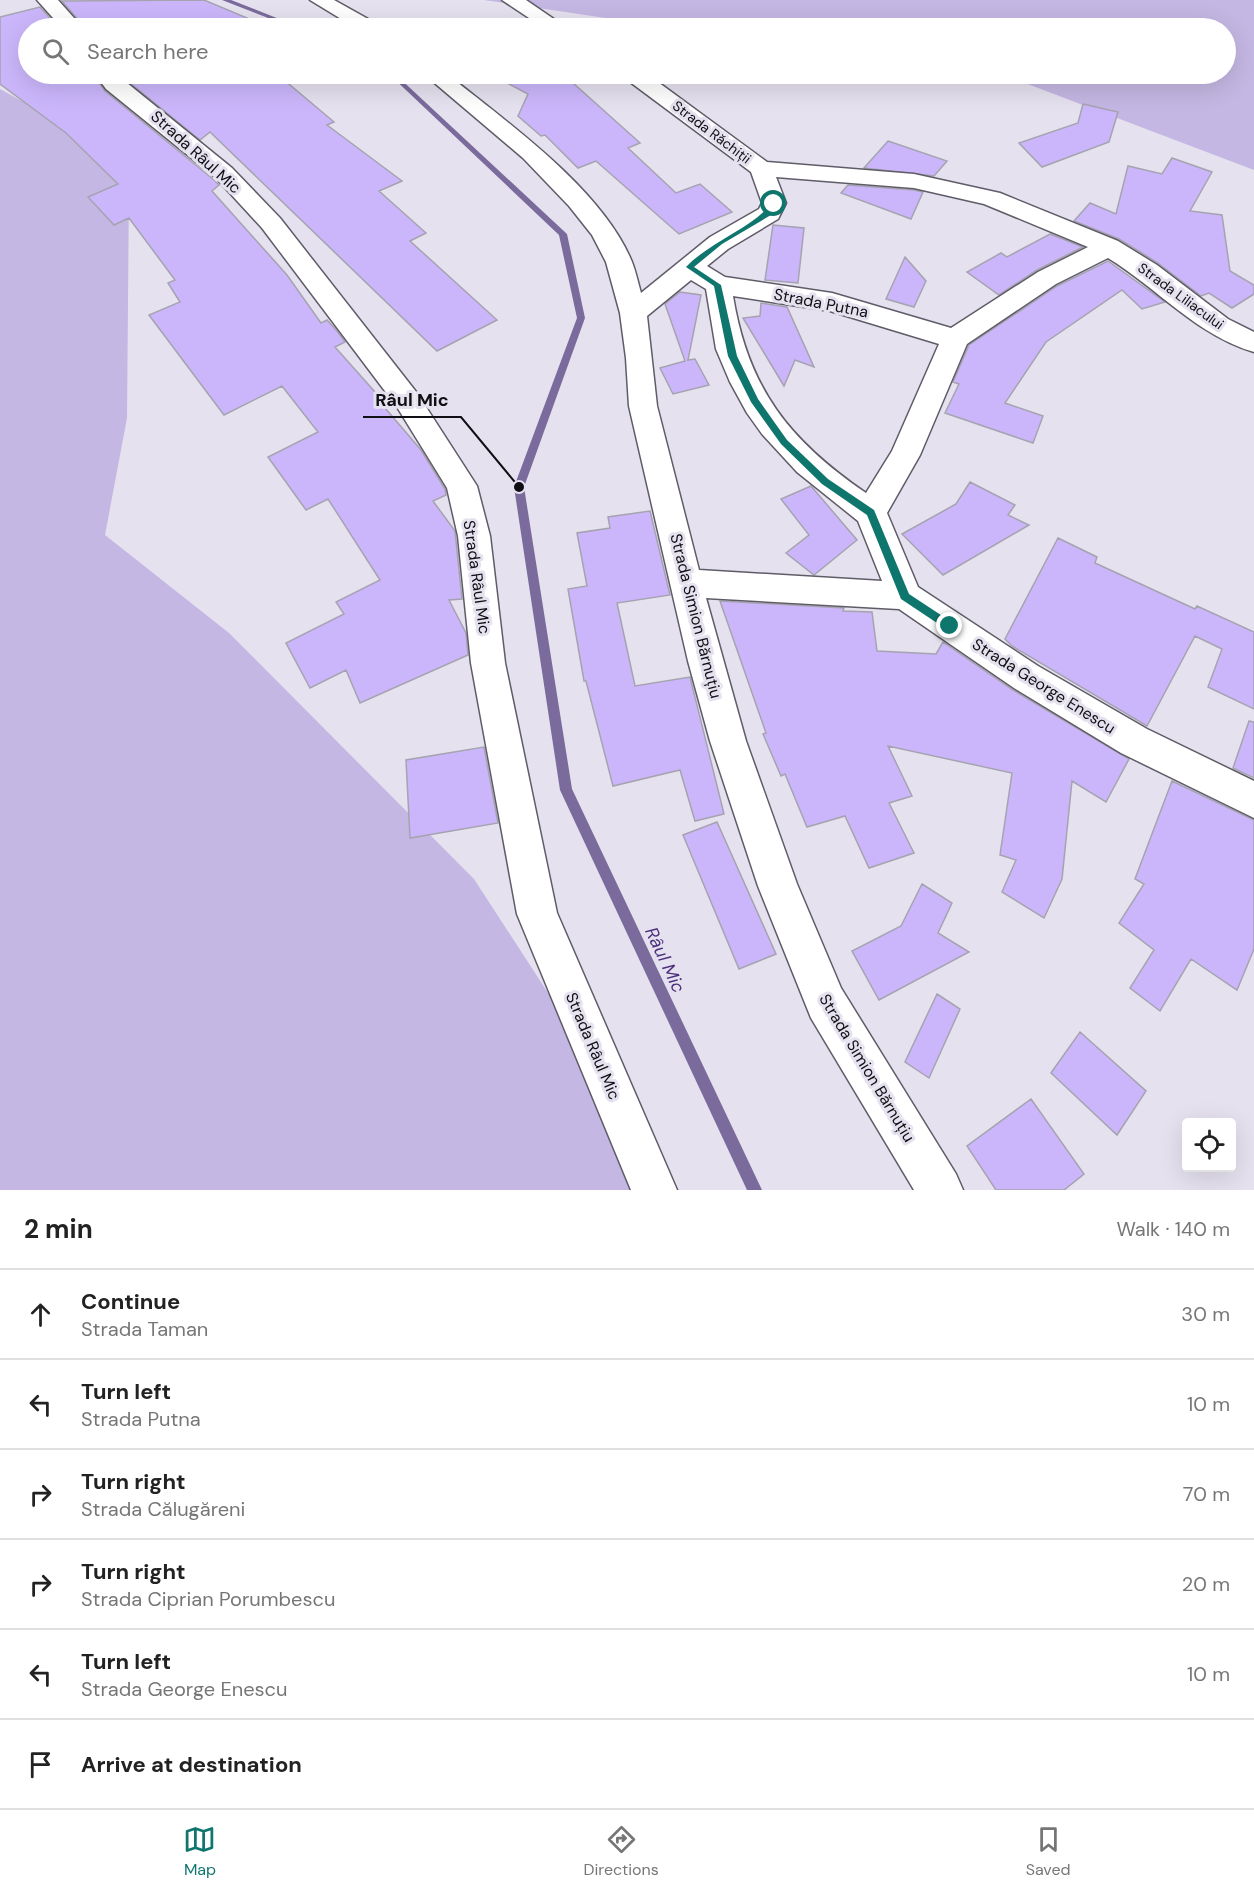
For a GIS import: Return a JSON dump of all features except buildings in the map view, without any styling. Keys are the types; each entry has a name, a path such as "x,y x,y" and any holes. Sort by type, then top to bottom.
{"street":[{"path":"47,0 64,18"},
{"path":"320,0 352,18"},
{"path":"512,0 541,18"},
{"name":"Strada Râul Mic","path":"114,84 224,173 271,224 407,400 462,486 474,536 488,663 537,914 654,1190"},
{"name":"Strada Simion Bărnuțiu","path":"447,84 531,153 578,201 603,232 619,262 633,313 644,406 705,661 728,741 778,886 826,1003 940,1190"},
{"name":"Strada Răchiții","path":"647,84 761,169"},
{"path":"633,313 719,243 769,214 774,204 761,169"},
{"name":"Strada Liliacului","path":"761,169 914,182 968,191 991,198 1109,247 1148,271 1218,326 1254,343"},
{"path":"871,513 904,455 930,402 955,339 1047,278 1109,247"},
{"name":"Strada Putna","path":"689,267 718,285 832,302 955,339"},
{"path":"688,583 905,596 871,513 825,482 784,442 754,400 732,356 718,285"},
{"name":"Strada George Enescu","path":"905,596 1026,677 1134,741 1254,800"}],"shaded area":[{"path":"484,0 1254,0 1254,170 1028,84 1236,84 1236,18 606,18"},
{"path":"0,89 67,126 129,187 127,418 105,535 229,633 474,879 676,1190 0,1190"}],"waterway":[{"name":"Râul Mic","path":"225,0 273,18"},
{"name":"Râul Mic","path":"403,84 563,234 581,318 519,487 566,790 755,1190"}],"place":[{"name":"Râul Mic","path":"519,487"}],"route":[{"path":"774,204 769,214 719,243 689,267 718,285 732,356 754,400 784,442 825,482 871,513 905,596 950,626"}]}
